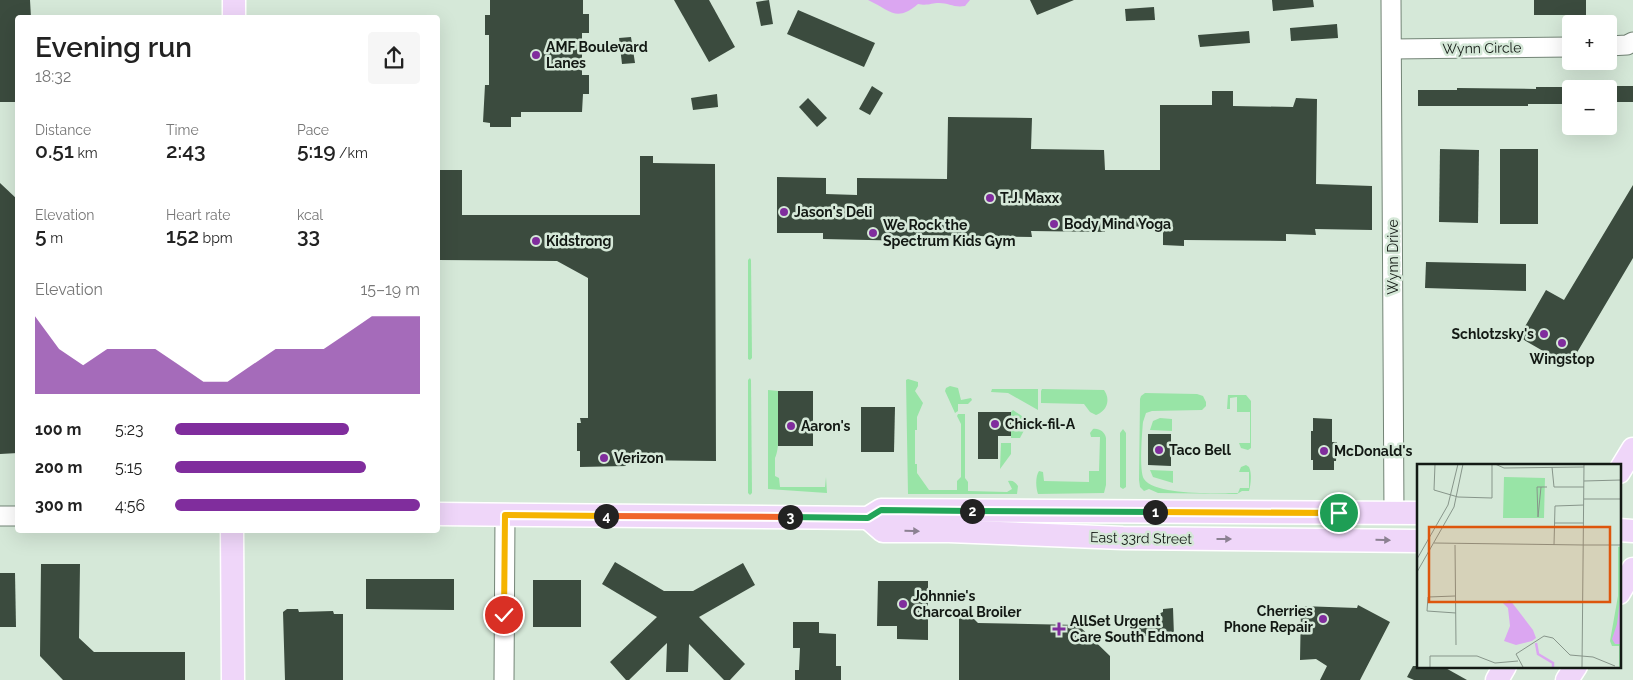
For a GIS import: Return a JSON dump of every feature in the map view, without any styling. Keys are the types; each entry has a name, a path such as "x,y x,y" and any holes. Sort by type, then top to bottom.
{"main road":[{"path":"234,0 234,15"},
{"path":"1620,471 1632,454"},
{"name":"East 33rd Street","path":"440,514 868,518 881,510 1417,514"},
{"name":"East 33rd Street","path":"868,518 882,531 949,531 1123,538 1417,541"},
{"path":"1620,530 1633,531"},
{"path":"232,533 233,680"},
{"path":"1620,591 1633,569"},
{"path":"1497,680 1504,668"},
{"path":"1567,680 1575,668"}],"street":[{"name":"Wynn Drive","path":"1391,0 1394,513"},
{"path":"1617,46 1627,45 1633,42"},
{"name":"Wynn Circle","path":"1392,49 1562,47"},
{"path":"504,680 505,515"},
{"path":"0,516 15,516"}],"green space":[{"path":"750,258 752,358 750,360 748,359 748,260"},
{"path":"750,378 752,493 750,495 748,493 748,380"},
{"path":"906,380 918,382 915,391 923,403 917,417 917,430 915,430 915,464 917,464 917,473 929,490 957,490 957,481 961,477 961,424 957,416 958,414 965,414 965,478 968,482 968,491 1007,492 1012,489 1008,481 1011,481 1015,482 1018,486 1017,494 908,494"},
{"path":"950,386 958,388 961,400 971,398 972,400 968,404 958,404 958,411 955,413 945,391"},
{"path":"992,389 1038,389 1038,410 1008,393 991,392"},
{"path":"1042,389 1104,390 1107,405 1103,411 1096,415 1090,412 1084,404 1041,403"},
{"path":"768,390 778,391 779,436 775,458 775,476 779,478 780,487 825,487 826,477 827,493 768,489"},
{"path":"1145,393 1197,394 1203,396 1206,406 1202,410 1152,411 1146,413 1143,422 1141,452 1142,475 1144,479 1150,484 1174,491 1238,493 1240,488 1249,488 1249,472 1239,472 1241,467 1246,465 1251,472 1249,491 1242,491 1237,494 1158,493 1149,489 1144,491 1140,487 1139,480 1140,399"},
{"path":"1228,395 1246,395 1251,401 1251,448 1248,450 1241,448 1239,443 1250,443 1250,412 1237,412 1237,397 1230,398 1230,409 1227,409"},
{"path":"1013,410 1029,421 1020,438 1011,438 1011,412"},
{"path":"1160,418 1172,419 1172,431 1150,430 1153,421"},
{"path":"1093,429 1101,431 1106,438 1106,485 1104,493 1038,494 1036,482 1039,471 1043,472 1044,481 1089,482 1089,471 1099,471 1100,437 1091,437 1090,433"},
{"path":"1123,429 1126,433 1126,487 1123,489 1120,487 1120,433"},
{"path":"1001,443 1011,443 1011,454 1000,469"},
{"path":"1150,470 1173,471 1173,483 1153,477"}],"shaded area":[{"path":"868,0 970,0 965,6 939,3 918,4 904,13 898,14 888,11"}],"building":[{"path":"0,0 30,0 31,15 15,15 15,102 0,102"},
{"name":"AMF Boulevard Lanes","path":"490,0 583,0 583,14 589,14 589,33 582,33 582,75 589,75 589,94 583,94 582,112 521,112 521,117 511,117 511,127 490,127 490,123 483,122 485,85 489,85 489,35 485,35 485,15 490,15"},
{"path":"674,0 709,0 735,47 709,62"},
{"path":"769,0 773,24 761,26 756,2"},
{"path":"1030,0 1074,0 1037,15"},
{"path":"1272,0 1313,0 1314,7 1273,11"},
{"path":"1534,0 1586,0 1586,15 1534,15"},
{"path":"1154,7 1155,20 1126,21 1125,9"},
{"path":"798,10 875,43 864,67 787,34"},
{"path":"1337,24 1338,38 1291,41 1290,28"},
{"path":"1249,31 1250,43 1200,47 1198,35"},
{"path":"631,37 635,63 622,64 619,38"},
{"path":"872,86 883,93 870,115 859,109"},
{"path":"1617,86 1633,86 1633,102 1617,102"},
{"path":"1536,87 1562,87 1562,104 1528,104 1528,106 1418,106 1418,90 1457,90 1457,88 1536,89"},
{"path":"1212,91 1233,91 1233,106 1293,107 1296,98 1317,99 1316,184 1372,186 1372,230 1315,229 1316,235 1286,234 1286,241 1184,240 1184,246 1163,245 1163,227 1105,226 1105,232 1031,231 1032,237 914,235 914,241 823,239 823,233 777,233 777,177 826,178 826,194 857,195 857,178 947,179 948,117 1032,118 1031,149 1104,150 1105,170 1160,170 1160,105 1212,105"},
{"path":"717,94 718,107 693,110 691,98"},
{"path":"808,98 827,118 817,127 799,107"},
{"path":"1440,149 1479,150 1478,223 1439,222"},
{"path":"1500,149 1538,149 1538,224 1500,224"},
{"path":"640,156 653,156 653,163 715,164 716,461 626,460 626,466 580,467 580,451 577,451 577,423 581,423 580,418 588,418 588,278 557,261 440,260 440,170 462,170 462,215 640,215"},
{"path":"0,183 15,197 15,453 0,454"},
{"path":"1633,185 1633,258 1569,366 1519,337 1546,290 1564,300"},
{"path":"1426,262 1526,264 1526,291 1425,288"},
{"path":"778,391 813,391 813,446 778,446"},
{"path":"861,407 895,407 894,452 861,452"},
{"name":"Chick-fil-A","path":"978,412 1011,412 1011,436 998,436 998,459 978,459"},
{"name":"McDonald's","path":"1313,418 1332,419 1332,442 1337,442 1334,470 1313,470 1311,431 1313,431"},
{"name":"Taco Bell","path":"1148,434 1171,434 1171,466 1148,465"},
{"path":"615,562 664,591 693,591 743,563 755,585 699,617 745,664 730,680 724,680 689,644 688,672 666,672 667,643 629,680 626,680 610,662 657,617 602,584"},
{"path":"41,564 80,564 79,638 94,652 185,652 185,680 63,680 40,656"},
{"path":"0,573 15,573 16,627 0,627"},
{"path":"366,579 454,579 454,610 366,609"},
{"path":"533,580 581,580 581,627 533,627"},
{"name":"Johnnie's Charcoal Broiler","path":"878,581 928,581 928,640 897,639 897,626 877,626"},
{"path":"1358,605 1390,622 1360,680 1320,680 1327,666 1316,659 1300,660 1301,606 1357,608"},
{"path":"1173,608 1174,636 1137,636 1137,623 1163,612 1163,609"},
{"path":"287,609 298,609 299,612 333,611 334,614 343,614 343,680 285,680 283,612"},
{"path":"959,614 969,614 978,623 1078,625 1110,656 1110,680 959,680"},
{"path":"793,622 819,622 819,633 836,634 836,666 841,666 841,680 795,680 795,670 799,670 800,648 793,648"},
{"path":"1413,666 1417,666 1417,668 1446,668 1467,680 1414,680 1407,677"}],"place":[{"name":"AMF Boulevard Lanes","path":"536,55"},
{"name":"T.J. Maxx","path":"990,198"},
{"name":"Jason's Deli","path":"784,212"},
{"name":"Body Mind Yoga","path":"1054,224"},
{"name":"We Rock the Spectrum Kids Gym","path":"873,233"},
{"name":"Kidstrong","path":"536,241"},
{"name":"Schlotzsky's","path":"1544,334"},
{"name":"Wingstop","path":"1562,343"},
{"name":"Chick-fil-A","path":"995,424"},
{"name":"Aaron's","path":"791,426"},
{"name":"Taco Bell","path":"1159,450"},
{"name":"McDonald's","path":"1324,451"},
{"name":"Verizon","path":"604,458"},
{"name":"Johnnie's Charcoal Broiler","path":"903,604"},
{"name":"Cherries Phone Repair","path":"1323,619"},
{"name":"AllSet Urgent Care South Edmond","path":"1059,629"}],"route":[{"path":"504,615 505,515 868,518 881,510 1339,513"}]}
